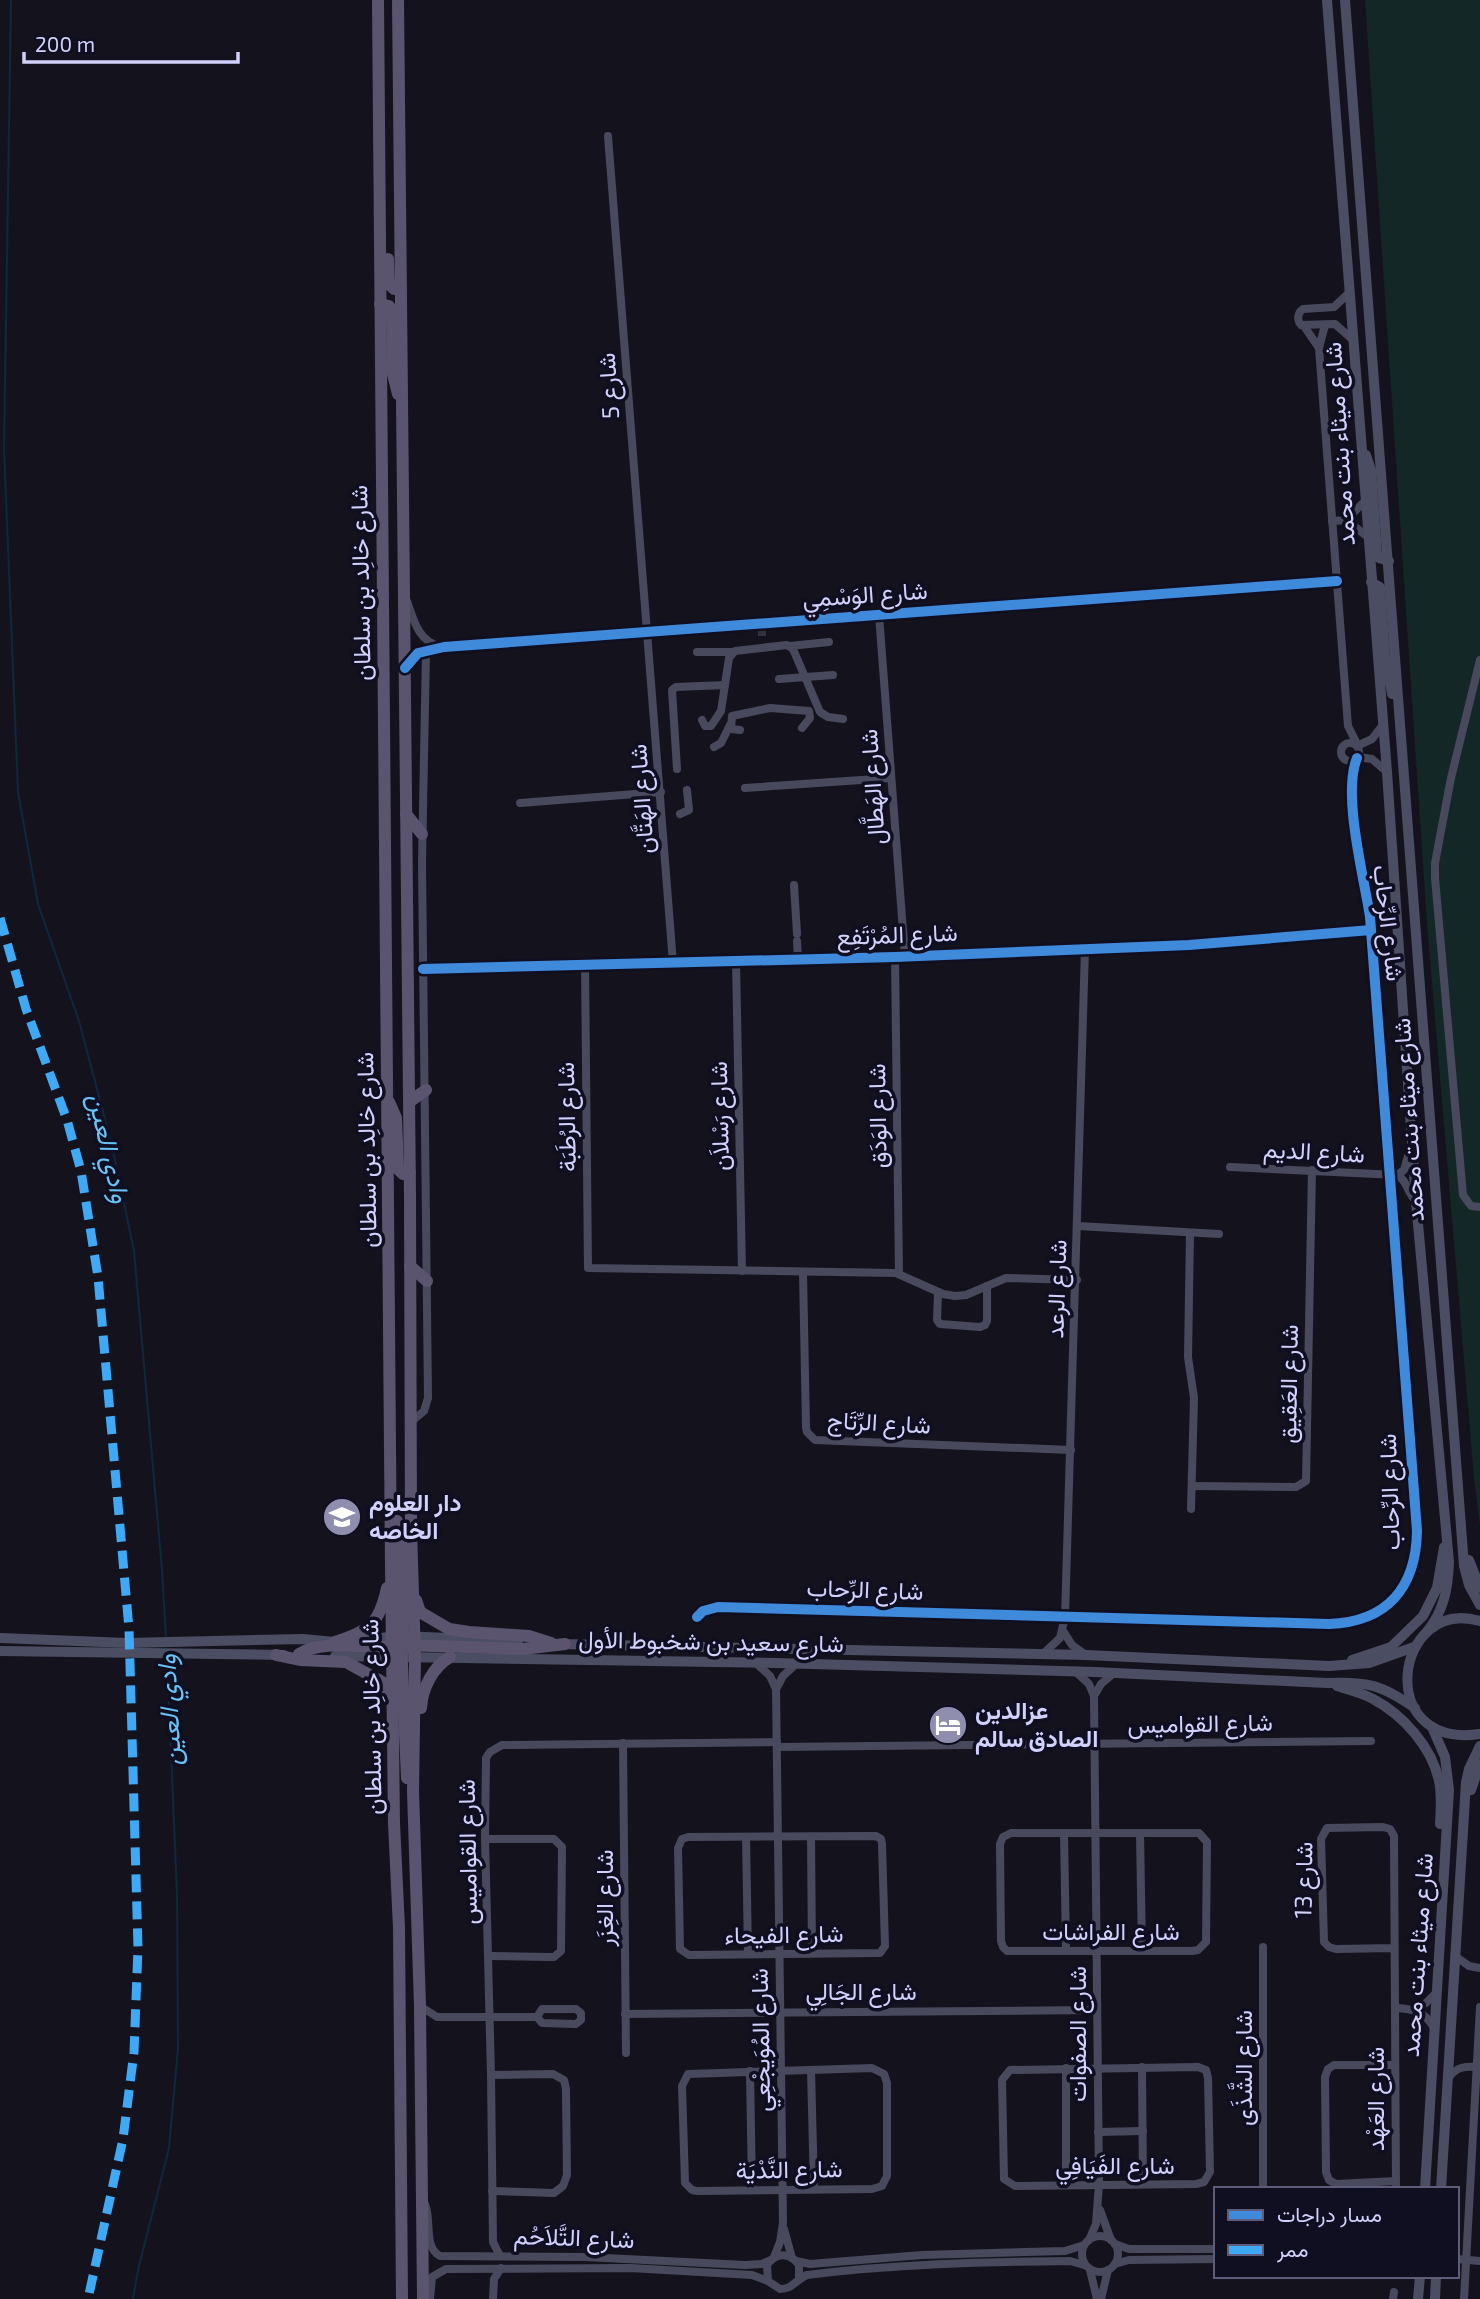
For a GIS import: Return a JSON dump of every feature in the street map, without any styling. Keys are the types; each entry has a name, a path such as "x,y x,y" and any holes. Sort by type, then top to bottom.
{"main road":[{"name":"شارع خالِد بن سلطان","path":"378,0 391,1567 404,1646 413,1791 420,2006 423,2299"},
{"name":"شارع خالِد بن سلطان","path":"398,0 412,1421 411,1530 404,1646 394,1722 394,1823 399,1928 402,2299"},
{"name":"شارع ميثاء بنت محمد","path":"1327,0 1387,772 1416,1202 1449,1562 1446,1595 1440,1614 1414,1647"},
{"name":"شارع ميثاء بنت محمد","path":"1345,0 1462,1534 1466,1576 1480,1605"},
{"path":"379,187 387,215 389,284 394,289 401,289"},
{"path":"380,304 389,306 392,311 393,374 403,407"},
{"path":"1360,435 1371,470 1378,557 1389,561"},
{"path":"1371,582 1380,587 1390,686 1398,709"},
{"path":"406,814 422,834"},
{"path":"409,1102 426,1090"},
{"path":"387,1099 396,1118 398,1169 401,1173 410,1173"},
{"path":"410,1266 427,1281"},
{"path":"392,1512 401,1541 404,1646"},
{"path":"411,1530 415,1553 416,1604 420,1612 442,1626 457,1631 517,1634 551,1643"},
{"path":"1329,1666 1382,1652 1416,1624 1434,1597 1447,1532"},
{"path":"1462,1534 1480,1588"},
{"path":"335,1642 368,1629 383,1605 391,1567"},
{"path":"1426,1633 1440,1624 1457,1619 1480,1620"},
{"name":"شارع سعيد بن شخبوط الأول","path":"0,1639 228,1654 299,1654"},
{"name":"شارع سعيد بن شخبوط الأول","path":"0,1651 303,1639 404,1646 551,1643 1086,1655 1329,1666 1369,1664 1414,1647"},
{"path":"299,1654 321,1647 523,1649 565,1644"},
{"name":"شارع سعيد بن شخبوط الأول","path":"404,1646 450,1657 796,1664 1355,1682 1377,1686 1415,1708"},
{"path":"1414,1647 1406,1679 1415,1708 1433,1727 1448,1734 1465,1737 1480,1734"},
{"path":"276,1655 300,1660 346,1662 381,1681 388,1689 394,1722"},
{"path":"413,1791 421,1765 421,1703 424,1692 435,1670 450,1657"},
{"path":"1327,1683 1365,1695 1380,1703 1400,1718 1429,1751 1440,1783 1441,1840 1446,1854"},
{"name":"شارع ميثاء بنت محمد","path":"1425,2187 1449,1776 1443,1748 1433,1727"},
{"name":"شارع ميثاء بنت محمد","path":"1441,2187 1466,1782 1480,1746"},
{"path":"1463,1844 1468,1827 1471,1790 1480,1765"},
{"path":"399,2104 402,2099 408,2098 413,2104 415,2161 421,2180"},
{"path":"1435,2299 1436,2278"}],"street":[{"name":"شارع 5","path":"608,136 649,633"},
{"path":"1319,348 1298,320 1301,310 1326,308 1340,303 1350,292"},
{"path":"1326,308 1327,325 1319,348 1348,726 1340,753 1342,758 1351,760 1372,759 1387,772"},
{"path":"1304,326 1335,324 1353,340"},
{"path":"1332,521 1346,520 1365,501"},
{"path":"1346,520 1368,537"},
{"name":"شارع الوَسْمِي","path":"405,668 418,653 444,647 649,633 762,630 879,615 1337,580"},
{"path":"404,589 415,624 424,639 444,647"},
{"name":"شارع الهَطَّال","path":"879,615 905,957"},
{"path":"762,630 763,647"},
{"name":"شارع الهَتَّان","path":"649,633 673,963"},
{"path":"697,652 733,652 739,649 829,642"},
{"path":"790,646 820,712 828,718 843,719"},
{"path":"412,1421 424,1411 428,1398 422,834 426,651"},
{"path":"702,720 705,726 711,726 720,711 729,658 733,652"},
{"path":"1480,660 1451,778 1435,863 1462,1195 1468,1204 1480,1207"},
{"path":"779,679 833,675"},
{"path":"677,769 672,690 676,687 725,685"},
{"path":"802,728 817,706"},
{"path":"714,747 721,743 730,721 770,708 807,710 810,713"},
{"path":"720,711 730,721 732,730 740,730"},
{"path":"1348,726 1361,750 1358,758"},
{"path":"1341,747 1358,745 1372,739 1382,726"},
{"name":"شارع الرِّحاب","path":"1342,758 1352,776"},
{"name":"شارع الرِّحاب","path":"697,1617 703,1611 718,1608 1348,1623 1367,1618 1384,1609 1398,1596 1413,1563 1417,1531 1394,1175 1371,930 1358,859 1352,776 1358,758"},
{"path":"745,788 891,778"},
{"path":"662,816 689,810 687,790"},
{"path":"520,803 661,792"},
{"path":"794,885 798,959"},
{"name":"شارع المُرْتَفِع","path":"423,969 905,957 1189,944 1371,930"},
{"name":"شارع الرعد","path":"1063,1631 1077,1280 1085,948"},
{"name":"شارع الوَدَق","path":"895,957 899,1274"},
{"name":"شارع رَسْلاَن","path":"736,960 742,1271"},
{"name":"شارع الرُطَبَة","path":"585,965 588,1268 742,1271"},
{"name":"شارع الديم","path":"1394,1175 1404,1170 1413,1150"},
{"name":"شارع الديم","path":"1230,1167 1394,1175 1405,1182 1416,1202"},
{"name":"شارع العَقِيق","path":"1192,1486 1296,1487 1306,1481 1311,1170"},
{"path":"1078,1226 1219,1234"},
{"path":"1190,1233 1188,1357 1194,1388 1191,1509"},
{"path":"742,1271 899,1274 949,1296 961,1296 1006,1278 1077,1280"},
{"name":"شارع الرِّتَاج","path":"803,1272 806,1427 815,1440 1070,1450"},
{"path":"938,1292 937,1320 940,1324 982,1327 987,1321 987,1286"},
{"path":"1043,1654 1055,1644 1063,1631 1072,1645 1086,1655"},
{"path":"755,1663 770,1676 776,1689"},
{"path":"776,1689 782,1676 796,1664"},
{"path":"1076,1672 1089,1684 1094,1696"},
{"path":"1094,1696 1101,1684 1114,1673"},
{"name":"شارع المُوَيجْعِي","path":"772,2259 780,2242 783,2223 776,1689"},
{"name":"شارع الصفوات","path":"1086,2242 1095,2230 1099,2204 1094,1696"},
{"name":"شارع القواميس","path":"500,2256 493,2242 485,1839 486,1758 496,1747 623,1743 1095,1744 1371,1741"},
{"name":"شارع الغِزَر","path":"623,1743 626,2053"},
{"name":"شارع 13","path":"1394,1845 1392,1832 1383,1827 1331,1827 1322,1835 1324,1942 1336,1949 1394,1948"},
{"name":"شارع الفراشات","path":"1195,1832 1203,1836 1207,1842 1206,1942 1203,1947 1192,1951 1011,1952 1005,1949 1001,1941 1001,1840 1011,1833 1096,1833 1195,1832"},
{"path":"1064,1833 1066,1950"},
{"path":"1140,1833 1142,1950"},
{"name":"شارع الفيحاء","path":"876,1836 881,1839 885,1945 883,1951 684,1953 678,1946 680,1842 688,1837 811,1837 876,1836"},
{"path":"746,1837 748,1954"},
{"path":"811,1837 812,1953"},
{"path":"485,1839 554,1839 562,1847 561,1951 554,1957 489,1956"},
{"name":"شارع العَهْد","path":"1394,1845 1396,2185"},
{"name":"شارع الشَّذَى","path":"1263,1947 1263,2187"},
{"path":"1455,1955 1469,1966 1480,1968"},
{"path":"1455,1977 1469,1966"},
{"path":"1396,2008 1414,2009 1426,2003 1436,1993"},
{"path":"420,2006 437,2017"},
{"path":"1464,2299 1461,2260 1478,2067 1480,2007"},
{"path":"542,2009 576,2009 582,2016 576,2024 542,2023 537,2017 542,2009"},
{"path":"1414,2009 1426,2017 1434,2028"},
{"name":"شارع الجَالِي","path":"625,2014 1097,2010"},
{"path":"420,2030 427,2022 437,2017 537,2017"},
{"path":"1450,2052 1456,2061 1465,2066 1478,2067"},
{"path":"1395,2065 1334,2065 1328,2069 1325,2077 1326,2172 1329,2180 1336,2184 1396,2185"},
{"path":"1448,2079 1455,2070 1465,2066"},
{"path":"1142,2067 1143,2184"},
{"name":"شارع الفَيَافِي","path":"1198,2067 1206,2070 1210,2172 1207,2180 1200,2184 1015,2186 1004,2179 1002,2080 1006,2072 1015,2069 1097,2068 1198,2067"},
{"path":"1066,2068 1066,2185"},
{"name":"شارع النَّدْيَة","path":"877,2069 884,2074 887,2083 886,2182 877,2188 697,2191 685,2183 682,2086 685,2077 692,2073 811,2070 877,2069"},
{"path":"811,2070 814,2188"},
{"path":"750,2071 752,2189"},
{"path":"491,2075 553,2074 564,2080 567,2175 564,2186 554,2193 492,2191"},
{"path":"1098,2132 1143,2131"},
{"name":"شارع التَّلاَحُم","path":"421,2197 428,2209 430,2246 433,2252 446,2257 500,2256 745,2265 762,2264 772,2259"},
{"name":"شارع الصفوات","path":"1099,2204 1103,2223 1113,2242"},
{"name":"شارع المُوَيجْعِي","path":"783,2223 794,2259"},
{"path":"778,2299 766,2270 772,2259 787,2255 810,2264 922,2255 1065,2250 1104,2236 1129,2249 1214,2249"},
{"path":"484,2256 493,2242"},
{"path":"1086,2242 1081,2254 1099,2299"},
{"path":"1099,2299 1118,2254 1113,2242"},
{"path":"789,2298 800,2270 794,2259"},
{"path":"771,2284 780,2289 810,2275 919,2266 1065,2262 1102,2272 1129,2260 1214,2259"},
{"path":"1461,2260 1480,2261"},
{"path":"483,2268 493,2284 493,2299"},
{"path":"493,2284 501,2268"},
{"name":"شارع التَّلاَحُم","path":"430,2299 430,2281 436,2273 446,2269 630,2268 752,2276 771,2284"}],"green space":[{"path":"1365,0 1480,0 1480,1525 1427,924"}],"waterway":[{"name":"وادي العين","path":"11,0 4,449 18,792 38,904 79,1021 112,1146 134,1251 166,1638"},
{"name":"وادي العين","path":"133,2299 169,2148 178,2048 177,1894 167,1657"}],"tunnel":[{"path":"762,630 762,636"}],"marked path":[{"path":"0,918 26,1009 67,1120 81,1171 98,1277 129,1629 138,1948 134,2052 123,2139 88,2299"}],"cycle path":[{"path":"405,668 418,653 444,647 1337,581"},
{"path":"697,1617 703,1611 718,1607 1329,1624 1367,1617 1382,1609 1404,1585 1411,1569 1417,1531 1370,917 1353,814 1353,774 1357,758"},
{"path":"423,969 895,957 1189,945 1371,930"}],"place":[{"name":"دار العلوم الخاصه","path":"342,1517"},
{"name":"عزالدين الصادق سالم","path":"948,1725"}]}
